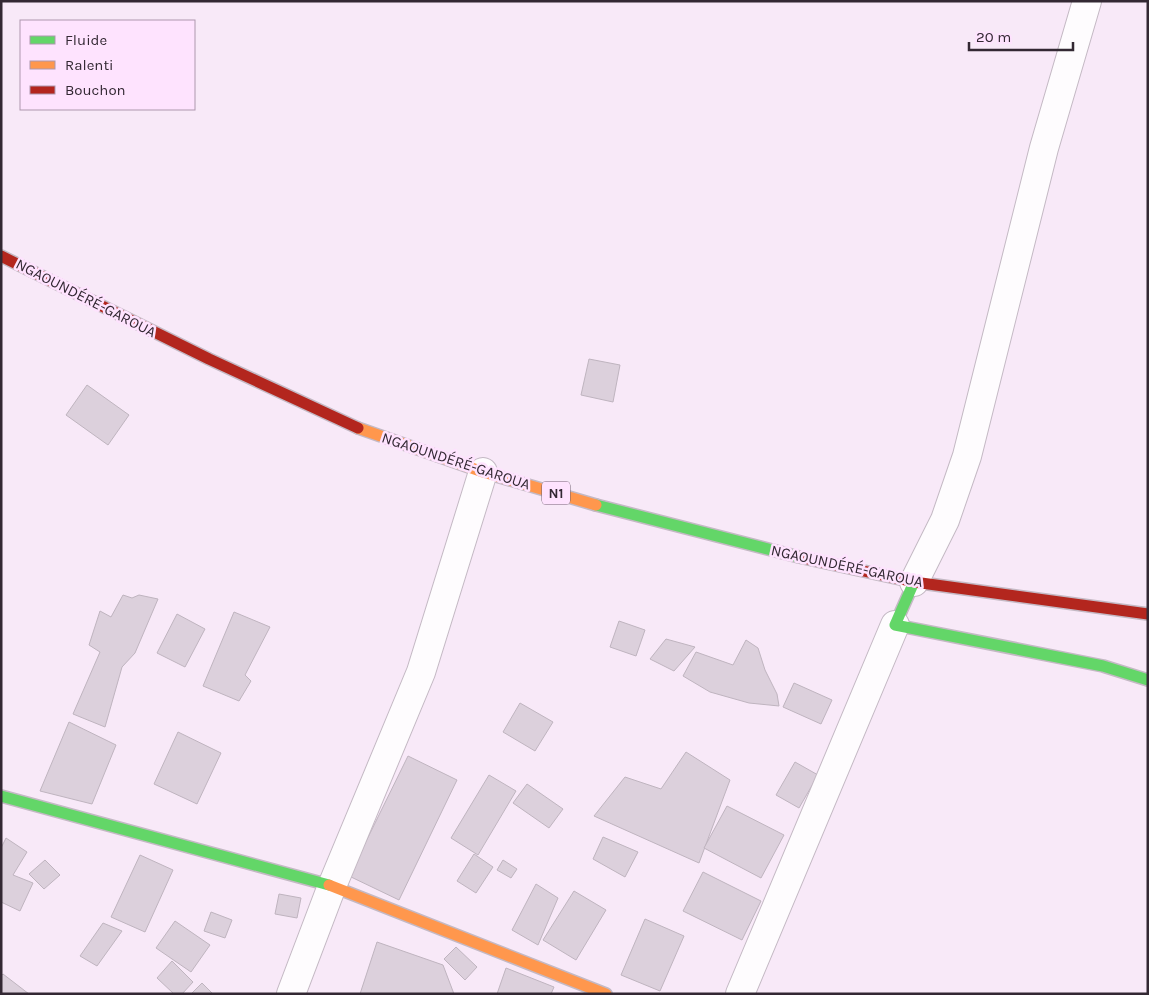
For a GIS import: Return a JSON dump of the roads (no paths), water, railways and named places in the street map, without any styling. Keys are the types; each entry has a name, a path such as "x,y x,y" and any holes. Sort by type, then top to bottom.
{"main road":[{"name":"NGAOUNDÉRÉ-GAROUA","path":"1,256 50,282 209,359 359,428 483,472 640,517 804,558 914,582 1148,614"},
{"path":"914,582 895,625 1103,666 1148,680"},
{"path":"1,796 332,886 606,994"}],"street":[{"path":"914,582 945,520 968,456 1044,148 1087,1"},
{"path":"291,994 332,886 421,672 483,472"},
{"path":"745,992 895,625"}]}
